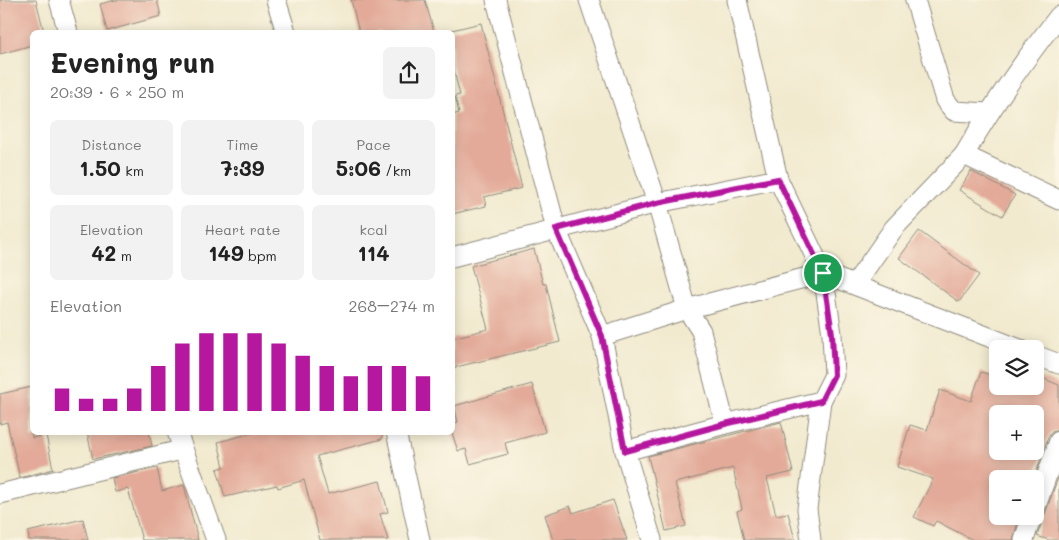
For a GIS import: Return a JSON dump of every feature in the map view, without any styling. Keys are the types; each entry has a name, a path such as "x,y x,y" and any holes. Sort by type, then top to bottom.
{"street":[{"path":"59,0 67,30"},
{"path":"276,0 285,30"},
{"path":"496,0 556,229 602,336 625,451 652,540"},
{"path":"589,0 657,203 687,309 701,331 725,424"},
{"path":"737,0 778,179 823,273 832,334 834,375 821,401 807,509 811,540"},
{"path":"914,0 945,100 954,111 988,113"},
{"path":"855,284 894,228 964,155 988,113 1020,66 1059,16"},
{"path":"964,155 1059,200"},
{"path":"455,256 657,203 778,179"},
{"path":"602,336 687,309 823,273 997,340"},
{"path":"1044,358 1059,364"},
{"path":"625,451 821,401"},
{"path":"397,435 420,540"},
{"path":"0,494 179,441 216,540"},
{"path":"1044,484 1059,441"},
{"path":"1024,540 1029,525"}],"building":[{"path":"0,0 36,0 44,30 30,30 30,46 0,54"},
{"path":"115,0 157,0 161,16 107,30 100,4"},
{"path":"351,0 425,0 433,30 358,30"},
{"path":"481,23 522,188 484,197 486,206 455,213 455,114 459,113 455,96 460,95 455,75 455,30 452,30"},
{"path":"971,171 1015,195 1002,216 959,190"},
{"path":"919,231 979,275 959,302 899,258"},
{"path":"534,249 543,284 546,284 560,342 455,367 455,337 488,329 471,266"},
{"path":"981,372 989,374 989,395 1044,395 1044,379 1059,385 1059,430 1052,432 1048,437 1044,449 1044,405 989,405 989,460 1040,460 1037,470 989,470 989,525 1017,525 1013,540 973,540 936,521 933,526 914,517 933,479 897,467 910,425 927,430 940,390 971,401"},
{"path":"532,384 545,432 505,443 508,454 470,464 466,449 458,451 453,435 455,435 455,423 458,422 455,406"},
{"path":"30,387 30,435 32,435 32,438 46,435 53,469 20,478 7,422 0,424 0,394"},
{"path":"781,422 793,472 767,478 776,515 788,513 795,540 744,540 737,511 742,509 733,468 675,483 686,526 666,531 648,456"},
{"path":"88,435 150,435 152,446 93,459"},
{"path":"245,435 382,435 382,439 317,456 328,494 380,481 388,512 380,514 388,540 320,540 304,480 278,488 277,485 225,497 217,469 224,467 218,442"},
{"path":"157,468 162,491 184,485 198,540 142,540 128,489 115,492 112,478"},
{"path":"1059,475 1059,540 1049,540 1037,536 1041,525 1044,525 1044,517"},
{"path":"613,500 627,540 553,540 545,515 570,506 573,513"},
{"path":"83,519 88,540 29,540 28,532"}],"route":[{"path":"778,179 823,273 832,334 834,375 821,401 625,451 602,336 556,229 657,203 778,179"}]}
